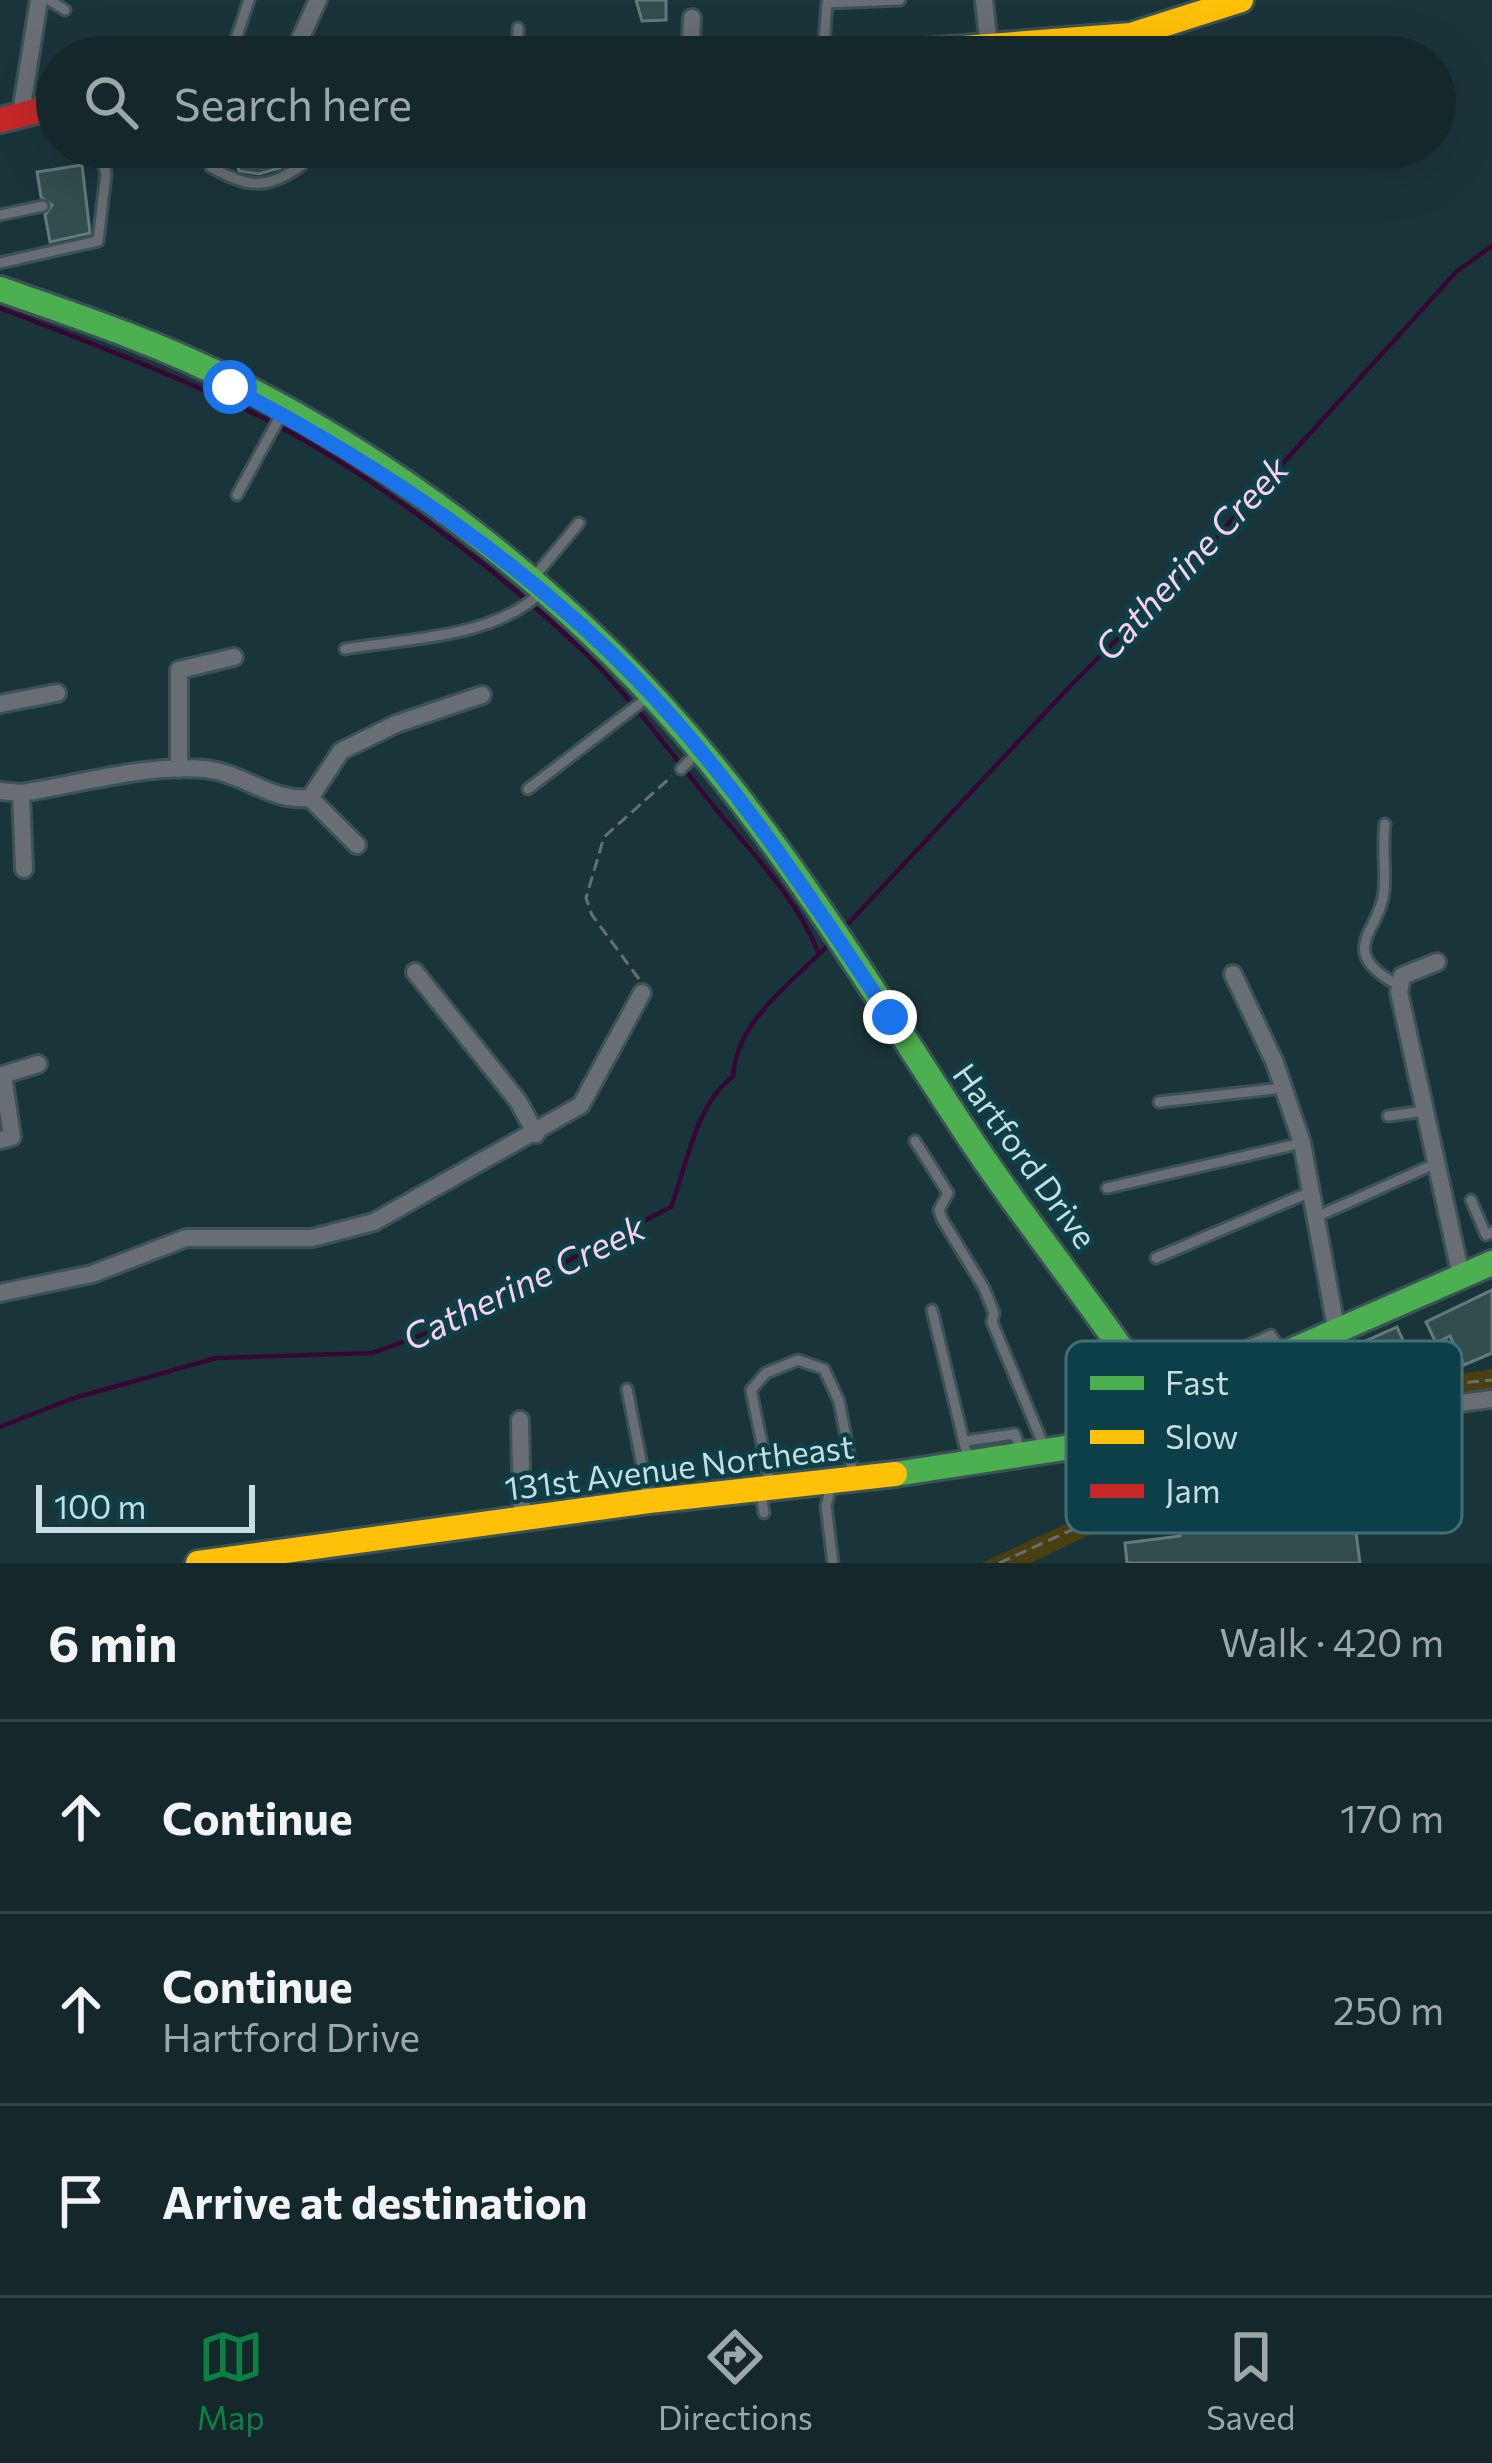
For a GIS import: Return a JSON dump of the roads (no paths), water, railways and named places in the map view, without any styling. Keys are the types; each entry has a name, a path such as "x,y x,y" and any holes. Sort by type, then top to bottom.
{"main road":[{"path":"1119,36 1241,0"},
{"name":"Hartford Drive","path":"0,290 101,326 443,513 647,699 763,830 1111,1341"},
{"path":"1320,1341 1492,1263"},
{"name":"131st Avenue Northeast","path":"198,1563 310,1556 523,1517 649,1501 764,1496 967,1453 1034,1453 1066,1440"}],"street":[{"path":"37,36 39,0"},
{"path":"302,36 318,0"},
{"path":"984,0 988,36"},
{"path":"691,36 692,18"},
{"path":"34,114 36,68"},
{"path":"179,769 179,670 234,657"},
{"path":"0,704 57,693"},
{"path":"310,798 341,751 396,724 482,695"},
{"path":"0,791 21,794 179,769 240,778 284,801 310,798"},
{"path":"21,794 24,869"},
{"path":"310,798 357,844"},
{"path":"1437,962 1402,976 1400,986 1461,1276"},
{"path":"415,972 518,1101 536,1134"},
{"path":"1233,974 1302,1143 1336,1334"},
{"path":"0,1293 92,1274 186,1238 340,1234 374,1222 565,1119 597,1084 642,993"},
{"path":"0,1140 12,1137 3,1076 38,1064"},
{"path":"1462,1403 1492,1399"},
{"path":"520,1420 523,1517"}],"lane":[{"path":"49,0 65,10"},
{"path":"237,36 249,0"},
{"path":"825,36 827,3 900,0"},
{"path":"518,28 518,36"},
{"path":"0,263 98,241 105,168"},
{"path":"213,168 241,184 274,185 298,168"},
{"path":"0,215 43,206"},
{"path":"237,495 279,420"},
{"path":"345,649 494,622 534,595 579,523"},
{"path":"528,789 647,699"},
{"path":"681,769 695,755"},
{"path":"1385,824 1384,892 1365,941 1370,961 1400,986"},
{"path":"1159,1102 1283,1088"},
{"path":"1388,1116 1425,1111"},
{"path":"914,1141 948,1193 939,1210 942,1219 990,1300 992,1322 1034,1453"},
{"path":"1107,1188 1302,1143"},
{"path":"1315,1218 1437,1163"},
{"path":"1156,1258 1310,1192"},
{"path":"1471,1201 1486,1235 1492,1232"},
{"path":"932,1310 967,1453"},
{"path":"764,1496 751,1390 766,1373 798,1360 824,1369 838,1401 843,1479 826,1506 833,1563"},
{"path":"627,1389 649,1501"}],"waterway":[{"name":"Catherine Creek","path":"845,927 1073,683 1182,575 1456,272 1492,246"},
{"path":"0,308 261,417 387,493 473,556 551,621 618,687 784,893 819,954"},
{"name":"Catherine Creek","path":"0,1427 71,1399 216,1358 372,1353 433,1331 671,1207 701,1119 733,1076 744,1038 768,1005 826,947"}]}
